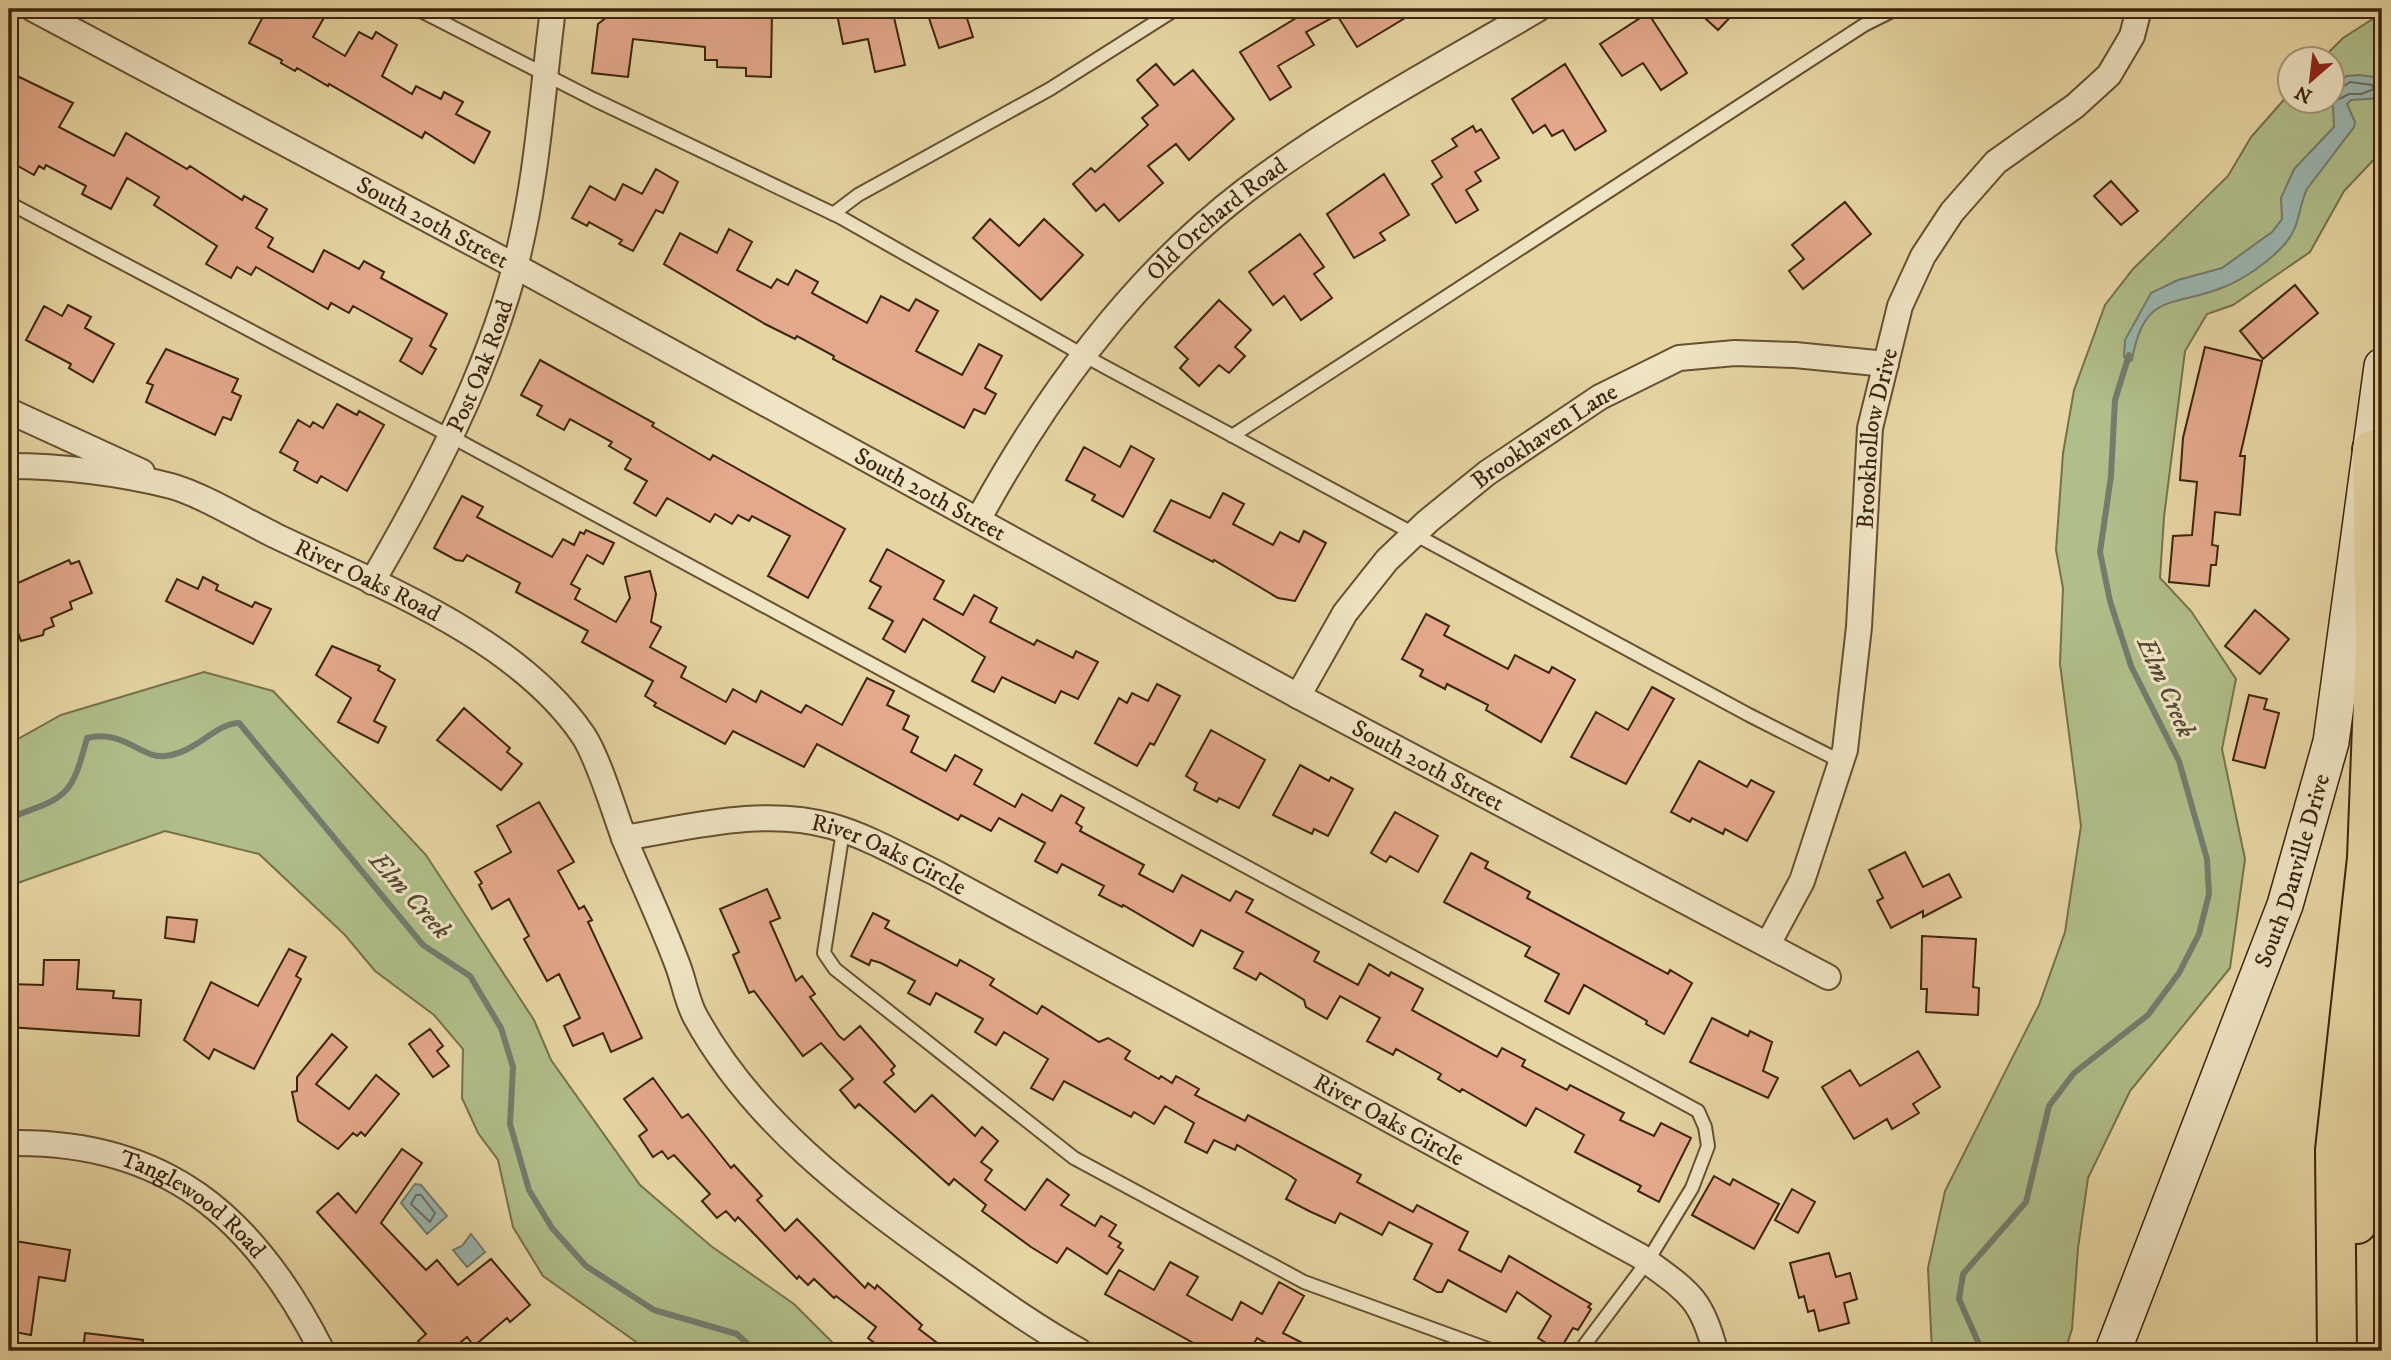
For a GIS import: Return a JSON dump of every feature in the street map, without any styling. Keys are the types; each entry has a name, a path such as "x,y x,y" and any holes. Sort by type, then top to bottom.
{"highway":[{"path":"2337,1351 2335,1150 2367,858 2375,647 2372,450"},
{"path":"2345,1351 2382,971"}],"main road":[{"name":"South Danville Drive","path":"2113,1351 2289,892 2331,742 2382,366"}],"street":[{"name":"Post Oak Road","path":"372,582 427,488 497,326 515,266 529,198 552,9"},
{"name":"Old Orchard Road","path":"978,520 1034,423 1083,355 1127,301 1165,263 1246,191 1351,119 1538,9"},
{"name":"Brookhollow Drive","path":"1768,944 1802,881 1842,762 1859,627 1870,428 1900,306 1923,256 1952,212 1996,162 2075,106 2109,75 2132,36 2139,9"},
{"name":"South 20th Street","path":"49,12 1298,696 1828,977"},
{"name":"Brookhaven Lane","path":"1298,696 1345,613 1387,560 1487,473 1600,397 1679,358 1735,353 1795,355 1886,364"},
{"path":"9,411 173,487"},
{"name":"River Oaks Road","path":"9,466 51,466 173,487 372,582 471,633 516,666 553,699 584,737 624,838"},
{"name":"River Oaks Circle","path":"624,838 737,818 784,820 830,826 934,872 1647,1262 1684,1288 1707,1316 1715,1351"},
{"path":"624,838 678,967 694,1013 727,1067 765,1114 821,1167 915,1241 1034,1326 1079,1351"},
{"name":"Tanglewood Road","path":"9,1143 56,1142 107,1153 175,1178 213,1207 250,1241 274,1271 322,1351"}],"lane":[{"path":"418,9 833,214 1232,436 1737,709 1842,762"},
{"path":"833,214 858,195 1050,89 1176,9"},
{"path":"1232,436 1830,47 1896,9"},
{"path":"9,203 450,436 1698,1111 1709,1146 1692,1188 1647,1262 1580,1351"},
{"path":"842,831 824,953 835,969 1074,1158 1304,1282 1493,1351"}],"green space":[{"path":"2382,13 2382,151 2344,191 2310,252 2233,305 2207,314 2185,351 2164,517 2160,578 2191,611 2236,679 2222,749 2245,859 2230,968 2130,1091 2088,1178 2078,1248 2072,1329 2065,1351 1932,1351 1928,1268 1945,1191 2039,1005 2065,932 2081,826 2060,664 2063,588 2056,550 2063,453 2074,390 2105,305 2133,269 2228,176 2251,137 2276,109 2276,116 2346,116 2346,46 2335,46"},
{"path":"204,672 273,691 426,855 534,1020 551,1060 640,1185 711,1246 794,1304 841,1351 649,1351 543,1276 513,1227 498,1160 478,1133 462,1098 463,1049 434,1015 375,971 345,935 259,854 165,831 9,886 9,744 61,715"}],"water":[{"path":"2347,76 2382,78 2382,98 2351,100 2347,104 2355,122 2354,127 2307,189 2296,226 2288,240 2269,259 2239,280 2164,305 2153,312 2144,322 2132,360 2128,362 2124,357 2125,340 2151,293 2178,280 2222,268 2272,232 2282,219 2281,198 2294,169 2334,127 2333,116 2346,116"},
{"path":"415,1184 421,1185 447,1216 427,1234 401,1203"},
{"path":"471,1234 485,1252 467,1267 453,1250 462,1246"}],"building":[{"path":"267,9 329,9 313,37 345,56 359,32 372,39 376,32 397,45 382,76 412,94 416,86 441,99 444,92 463,102 456,114 490,132 474,163 425,132 422,138 329,84 328,86 297,68 295,71 281,63 282,60 249,43"},
{"path":"617,9 706,12 706,9 772,9 771,77 746,76 746,68 717,67 717,60 705,60 705,47 633,39 628,77 592,73 598,24"},
{"path":"836,9 892,9 905,65 875,72 868,39 843,44"},
{"path":"926,9 964,9 973,37 939,48"},
{"path":"1311,9 1420,9 1357,47 1337,15 1306,32 1314,45 1278,66 1291,87 1270,100 1240,52"},
{"path":"1695,9 1738,9 1718,30"},
{"path":"1648,13 1687,73 1661,90 1643,63 1622,76 1600,44"},
{"path":"1156,64 1174,85 1193,70 1234,119 1189,160 1176,144 1148,166 1163,183 1119,221 1104,204 1096,211 1073,184 1091,168 1095,172 1148,125 1142,118 1158,105 1137,80"},
{"path":"1565,64 1606,131 1575,150 1563,130 1552,136 1545,125 1533,133 1512,99"},
{"path":"9,72 73,103 59,127 114,156 126,133 187,169 190,166 242,200 244,196 267,209 256,228 273,238 268,247 313,272 324,250 359,269 364,261 384,272 381,278 447,314 430,346 436,349 422,374 400,361 412,339 353,306 349,313 331,303 328,309 256,267 251,275 237,267 231,278 206,264 217,246 154,205 159,197 127,178 111,209 82,194 86,186 46,165 44,169 39,166 34,175 9,161"},
{"path":"1473,126 1476,132 1481,129 1499,158 1475,172 1481,181 1466,190 1478,210 1456,223 1432,184 1442,177 1432,161 1457,146 1452,139"},
{"path":"656,169 678,182 663,213 656,210 633,251 619,244 622,240 589,222 587,226 572,218 590,186 615,200 623,184 642,194"},
{"path":"1384,174 1409,215 1380,233 1385,240 1354,258 1327,214"},
{"path":"2111,181 2138,211 2121,225 2094,196"},
{"path":"1845,202 1871,234 1803,289 1789,271 1804,259 1792,245"},
{"path":"990,219 1019,246 1044,219 1083,255 1041,300 973,238"},
{"path":"729,229 752,242 737,270 771,288 777,279 788,285 796,270 818,282 812,293 867,323 881,296 909,311 916,299 938,311 916,351 962,375 979,344 1002,356 985,388 996,394 985,414 974,409 964,428 833,359 834,356 797,336 795,339 765,324 664,264 680,233 717,253"},
{"path":"1300,234 1324,267 1314,274 1332,298 1301,320 1284,296 1273,305 1249,272"},
{"path":"2295,285 2318,313 2263,359 2240,331"},
{"path":"1219,300 1251,330 1235,347 1245,356 1229,373 1219,365 1199,386 1180,368 1188,359 1175,347"},
{"path":"68,305 91,317 85,328 114,344 93,382 69,368 71,364 26,340 44,306 62,316"},
{"path":"2205,347 2262,361 2240,456 2245,456 2240,515 2215,512 2212,545 2218,546 2216,565 2211,565 2209,586 2169,582 2173,536 2192,535 2197,482 2180,480 2183,438"},
{"path":"166,349 238,379 232,392 241,396 231,420 223,417 215,435 146,402 153,385 147,383"},
{"path":"540,360 654,423 652,426 710,460 713,455 845,529 808,598 768,576 790,536 752,516 749,521 738,515 732,524 715,514 710,522 667,498 656,516 634,503 647,481 625,469 631,459 609,446 612,442 570,419 564,430 537,415 542,406 521,395"},
{"path":"337,404 357,415 359,411 384,425 347,491 321,476 317,483 294,470 298,462 280,452 298,420 310,427 313,422 323,428"},
{"path":"1131,446 1154,459 1123,517 1092,500 1095,495 1066,480 1084,447 1120,467"},
{"path":"1223,493 1244,504 1233,524 1273,545 1280,532 1299,542 1304,531 1326,543 1295,601 1278,598 1214,560 1213,562 1154,531 1171,500 1210,518"},
{"path":"462,496 483,507 477,517 552,557 563,539 574,545 580,532 584,534 586,530 614,543 603,564 587,555 571,584 580,589 575,599 616,622 630,598 625,577 650,571 656,594 651,622 661,627 650,647 686,667 681,677 726,702 733,689 756,702 761,691 801,713 806,705 842,725 867,678 894,691 887,705 909,716 903,729 918,737 911,752 946,771 955,755 982,770 974,784 1015,807 1022,794 1052,811 1061,795 1084,808 1076,823 1082,827 1080,831 1144,865 1139,874 1173,892 1182,875 1230,901 1236,891 1253,900 1246,912 1319,952 1314,961 1358,985 1369,964 1389,976 1391,972 1423,989 1412,1010 1497,1057 1502,1048 1525,1060 1522,1066 1567,1090 1570,1085 1624,1113 1620,1120 1654,1136 1661,1123 1691,1138 1659,1202 1638,1191 1641,1186 1575,1152 1584,1135 1536,1108 1526,1126 1462,1089 1460,1092 1438,1079 1441,1074 1396,1049 1393,1055 1367,1041 1380,1018 1340,996 1327,1019 1306,1007 1304,1000 1260,973 1256,980 1234,968 1243,952 1201,930 1193,946 1123,905 1122,907 1099,895 1104,886 1062,864 1057,873 1035,861 1045,843 999,818 991,831 961,815 958,820 817,744 804,767 733,731 725,744 654,706 656,703 645,696 653,681 582,642 588,631 516,592 520,583 467,555 463,561 456,560 434,548"},
{"path":"887,549 944,581 934,599 963,615 974,595 997,608 990,622 1034,645 1037,640 1073,658 1076,651 1098,662 1078,699 1061,691 1055,703 1002,677 994,692 972,681 985,657 923,619 905,652 883,639 893,621 869,608 881,587 870,581"},
{"path":"69,560 71,564 79,561 92,593 70,602 72,609 51,618 54,626 44,630 43,635 21,641 15,624 9,626 9,587"},
{"path":"203,577 218,585 216,590 252,607 255,602 271,609 253,644 166,601 177,579 198,589"},
{"path":"2255,610 2289,639 2260,674 2225,646"},
{"path":"1426,614 1449,626 1444,635 1508,669 1515,655 1549,673 1552,667 1575,680 1541,742 1486,710 1488,705 1447,684 1445,689 1420,676 1423,670 1402,659"},
{"path":"332,646 380,666 378,670 395,680 374,721 386,727 378,743 338,722 351,698 316,675"},
{"path":"1157,684 1180,696 1154,745 1150,743 1137,766 1095,743 1119,698 1127,703 1132,693 1148,701"},
{"path":"1652,687 1674,699 1626,784 1571,757 1596,712 1628,730"},
{"path":"2249,695 2267,699 2264,709 2279,713 2265,768 2233,760"},
{"path":"464,708 510,748 507,752 522,764 501,790 437,740"},
{"path":"1211,730 1265,760 1239,808 1219,798 1217,802 1194,790 1197,783 1186,776"},
{"path":"1699,761 1747,787 1751,780 1774,792 1747,841 1725,829 1723,834 1692,818 1690,822 1671,812"},
{"path":"1300,765 1329,781 1331,777 1353,789 1328,836 1314,829 1312,834 1273,815"},
{"path":"539,802 574,862 558,871 579,909 584,906 592,920 588,922 642,1038 611,1052 603,1033 573,1046 564,1026 580,1018 559,974 547,981 524,939 529,936 509,899 492,909 475,872 511,852 497,826"},
{"path":"1395,812 1438,836 1418,872 1390,856 1386,862 1371,853"},
{"path":"1905,852 1923,887 1949,874 1961,897 1923,917 1923,911 1891,928 1877,901 1883,898 1869,870"},
{"path":"1471,853 1488,862 1485,868 1530,892 1527,898 1668,974 1670,970 1692,983 1664,1034 1646,1024 1647,1021 1584,985 1569,1014 1545,1001 1559,974 1525,956 1530,947 1444,902"},
{"path":"767,889 780,918 770,922 796,981 802,976 815,994 810,997 839,1036 844,1040 860,1026 895,1066 891,1070 894,1074 884,1082 915,1112 932,1095 975,1136 982,1127 998,1141 981,1162 992,1170 985,1180 1025,1210 1047,1179 1069,1195 1061,1205 1095,1226 1101,1216 1116,1225 1109,1236 1121,1243 1118,1247 1123,1250 1107,1274 1067,1248 1057,1263 1031,1247 982,1211 986,1205 954,1179 949,1185 859,1104 855,1108 840,1090 853,1079 821,1043 803,1056 754,991 749,993 733,955 739,952 720,909"},
{"path":"873,913 889,921 885,928 957,966 960,960 994,979 990,985 1037,1014 1042,1006 1099,1042 1108,1038 1130,1051 1125,1059 1159,1079 1161,1076 1172,1083 1176,1076 1199,1089 1195,1095 1245,1121 1248,1115 1361,1175 1357,1182 1413,1212 1417,1205 1468,1232 1459,1250 1501,1272 1509,1256 1591,1304 1588,1307 1591,1309 1578,1330 1573,1328 1559,1351 1538,1338 1551,1316 1517,1292 1506,1312 1448,1280 1442,1292 1437,1292 1414,1279 1432,1244 1389,1222 1382,1235 1340,1213 1335,1223 1309,1211 1286,1199 1296,1180 1237,1145 1235,1150 1214,1140 1207,1153 1185,1142 1194,1123 1165,1106 1154,1124 1134,1112 1131,1117 1064,1081 1053,1100 1031,1088 1048,1059 1004,1032 996,1045 975,1032 983,1019 936,993 930,1005 908,993 915,981 881,963 871,960 869,965 851,956"},
{"path":"167,917 197,920 194,942 165,938"},
{"path":"1922,936 1976,939 1973,987 1979,988 1978,1015 1926,1012 1927,989 1921,989"},
{"path":"289,949 306,957 296,976 301,979 254,1069 214,1049 209,1059 184,1040 211,982 258,1006"},
{"path":"44,960 79,960 77,989 114,991 113,998 141,1000 139,1036 9,1027 9,984 43,985"},
{"path":"1712,1018 1748,1036 1750,1031 1772,1042 1763,1071 1778,1078 1768,1098 1690,1062"},
{"path":"430,1029 443,1046 437,1051 449,1066 433,1077 409,1044"},
{"path":"332,1034 347,1047 316,1084 349,1109 376,1075 399,1094 365,1136 361,1132 357,1136 353,1133 338,1149 298,1121 292,1092 297,1091 297,1077"},
{"path":"1918,1051 1940,1087 1913,1104 1919,1113 1892,1129 1887,1119 1854,1139 1822,1087 1850,1070 1860,1086"},
{"path":"653,1078 682,1118 688,1114 731,1168 734,1165 762,1196 757,1200 785,1231 797,1219 865,1288 868,1283 875,1289 877,1285 922,1325 919,1329 948,1351 885,1351 868,1338 876,1327 836,1296 834,1298 814,1279 808,1285 799,1276 797,1279 738,1217 735,1221 726,1211 717,1218 702,1201 710,1194 674,1155 668,1159 662,1151 653,1157 639,1136 647,1130 624,1099"},
{"path":"402,1149 422,1163 381,1223 426,1270 437,1260 458,1285 491,1259 530,1305 510,1322 507,1318 474,1346 467,1337 450,1351 427,1351 418,1341 426,1334 317,1212 338,1193 356,1213"},
{"path":"1714,1176 1730,1185 1733,1179 1779,1204 1754,1249 1692,1215"},
{"path":"1792,1189 1815,1202 1798,1233 1775,1220"},
{"path":"9,1240 70,1250 65,1281 39,1277 31,1335 9,1331"},
{"path":"1829,1253 1836,1277 1850,1273 1857,1299 1844,1303 1849,1323 1819,1331 1814,1310 1808,1312 1804,1296 1799,1298 1790,1263"},
{"path":"1170,1262 1198,1277 1187,1295 1232,1320 1241,1302 1262,1314 1279,1282 1304,1296 1283,1333 1318,1351 1281,1351 1257,1338 1250,1351 1208,1351 1105,1294 1119,1270 1154,1290"},
{"path":"85,1333 143,1340 142,1351 83,1351"}],"waterway":[{"name":"Elm Creek","path":"1982,1351 1959,1299 1963,1274 2026,1202 2049,1106 2074,1073 2148,1015 2179,973 2199,934 2209,894 2207,859 2179,761 2131,666 2110,601 2100,552 2111,476 2115,400 2129,355"},
{"name":"Elm Creek","path":"9,818 55,800 63,793 76,773 87,738 111,737 156,756 165,756 186,750 222,728 239,723 423,945 470,976 501,1028 513,1067 510,1124 529,1190 552,1228 586,1266 654,1310 737,1334 755,1351"}]}
